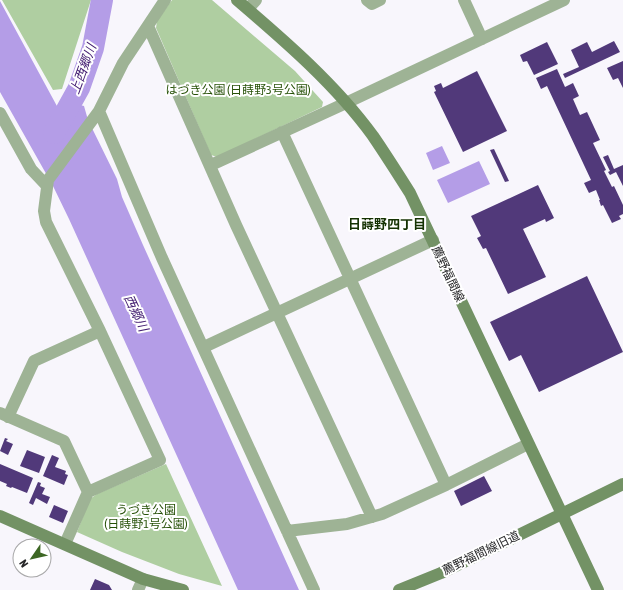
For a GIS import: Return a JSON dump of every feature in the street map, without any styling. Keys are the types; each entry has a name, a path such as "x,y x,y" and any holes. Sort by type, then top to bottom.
{"main road":[{"name":"薦野福間線","path":"237,0 252,5 346,103 373,136 410,193 598,590"},
{"name":"薦野福間線旧道","path":"399,590 441,573 623,484"},
{"path":"0,516 65,544 146,585 182,590"}],"street":[{"path":"65,544 88,492 160,460 100,330 46,222 44,211 47,183 99,111 123,63 165,0"},
{"path":"367,0 372,4 380,0"},
{"path":"464,0 482,39"},
{"path":"211,165 482,39 548,3 564,0"},
{"path":"148,26 211,165 236,225 372,517"},
{"path":"99,111 162,258 314,590"},
{"path":"0,113 31,169 47,183"},
{"path":"282,132 446,485"},
{"path":"204,347 432,240"},
{"path":"88,492 64,440 4,415 34,361 100,330"},
{"path":"287,531 348,524 382,514 446,485 528,444"}],"green space":[{"path":"2,0 91,0 62,89 53,90"},
{"name":"はづき公園 (日蒔野3号公園)","path":"172,0 212,0 295,71 323,102 322,107 217,157 211,155 156,28 157,21"},
{"name":"うづき公園 (日蒔野1号公園)","path":"166,464 222,586 179,574 122,552 77,532 90,499 97,494"}],"water":[{"name":"西郷川","path":"0,1 58,108 80,105 84,106 88,120 117,179 122,197 143,245 299,590 238,590 69,219 53,186 0,92"},
{"path":"442,146 450,163 433,170 426,153"},
{"path":"479,161 490,184 448,203 437,180"}],"building":[{"path":"614,41 620,52 565,78 563,74 579,67 571,50 587,42 592,52"},
{"path":"547,42 558,64 534,75 527,61 523,62 520,55"},
{"path":"623,61 623,88 618,78 613,80 607,68"},
{"path":"557,69 565,87 573,83 579,96 573,99 580,115 587,112 600,140 593,143 606,170 604,171 612,187 614,186 623,205 623,214 619,216 621,219 612,223 603,205 601,206 596,190 589,193 584,183 591,180 547,86 541,89 536,78"},
{"path":"477,71 507,131 463,152 434,92 436,91 434,86 441,83 443,88"},
{"path":"494,149 509,181 505,182 490,150"},
{"path":"608,155 614,169 623,165 623,186 616,172 610,175 608,172 610,171 603,157"},
{"path":"538,185 554,218 546,222 545,219 523,229 546,277 508,294 486,248 483,249 477,238 481,236 471,216"},
{"path":"587,276 623,352 539,392 521,355 509,361 490,322"},
{"path":"5,438 8,439 6,441 13,444 8,455 0,451"},
{"path":"27,450 45,457 39,473 20,466"},
{"path":"52,455 59,458 55,467 66,471 65,474 68,475 64,485 43,476"},
{"path":"0,464 33,478 27,493 6,486 7,484 0,481"},
{"path":"484,476 492,491 461,506 454,491"},
{"path":"38,482 41,483 40,486 45,488 42,494 50,497 47,504 36,498 33,505 29,503"},
{"path":"54,505 68,511 63,523 49,517"},
{"path":"95,579 109,585 112,590 90,590"}],"waterway":[{"name":"上西郷川","path":"54,133 79,88 93,48 102,0"}],"district":[{"name":"日蒔野四丁目","path":"387,224"}]}
